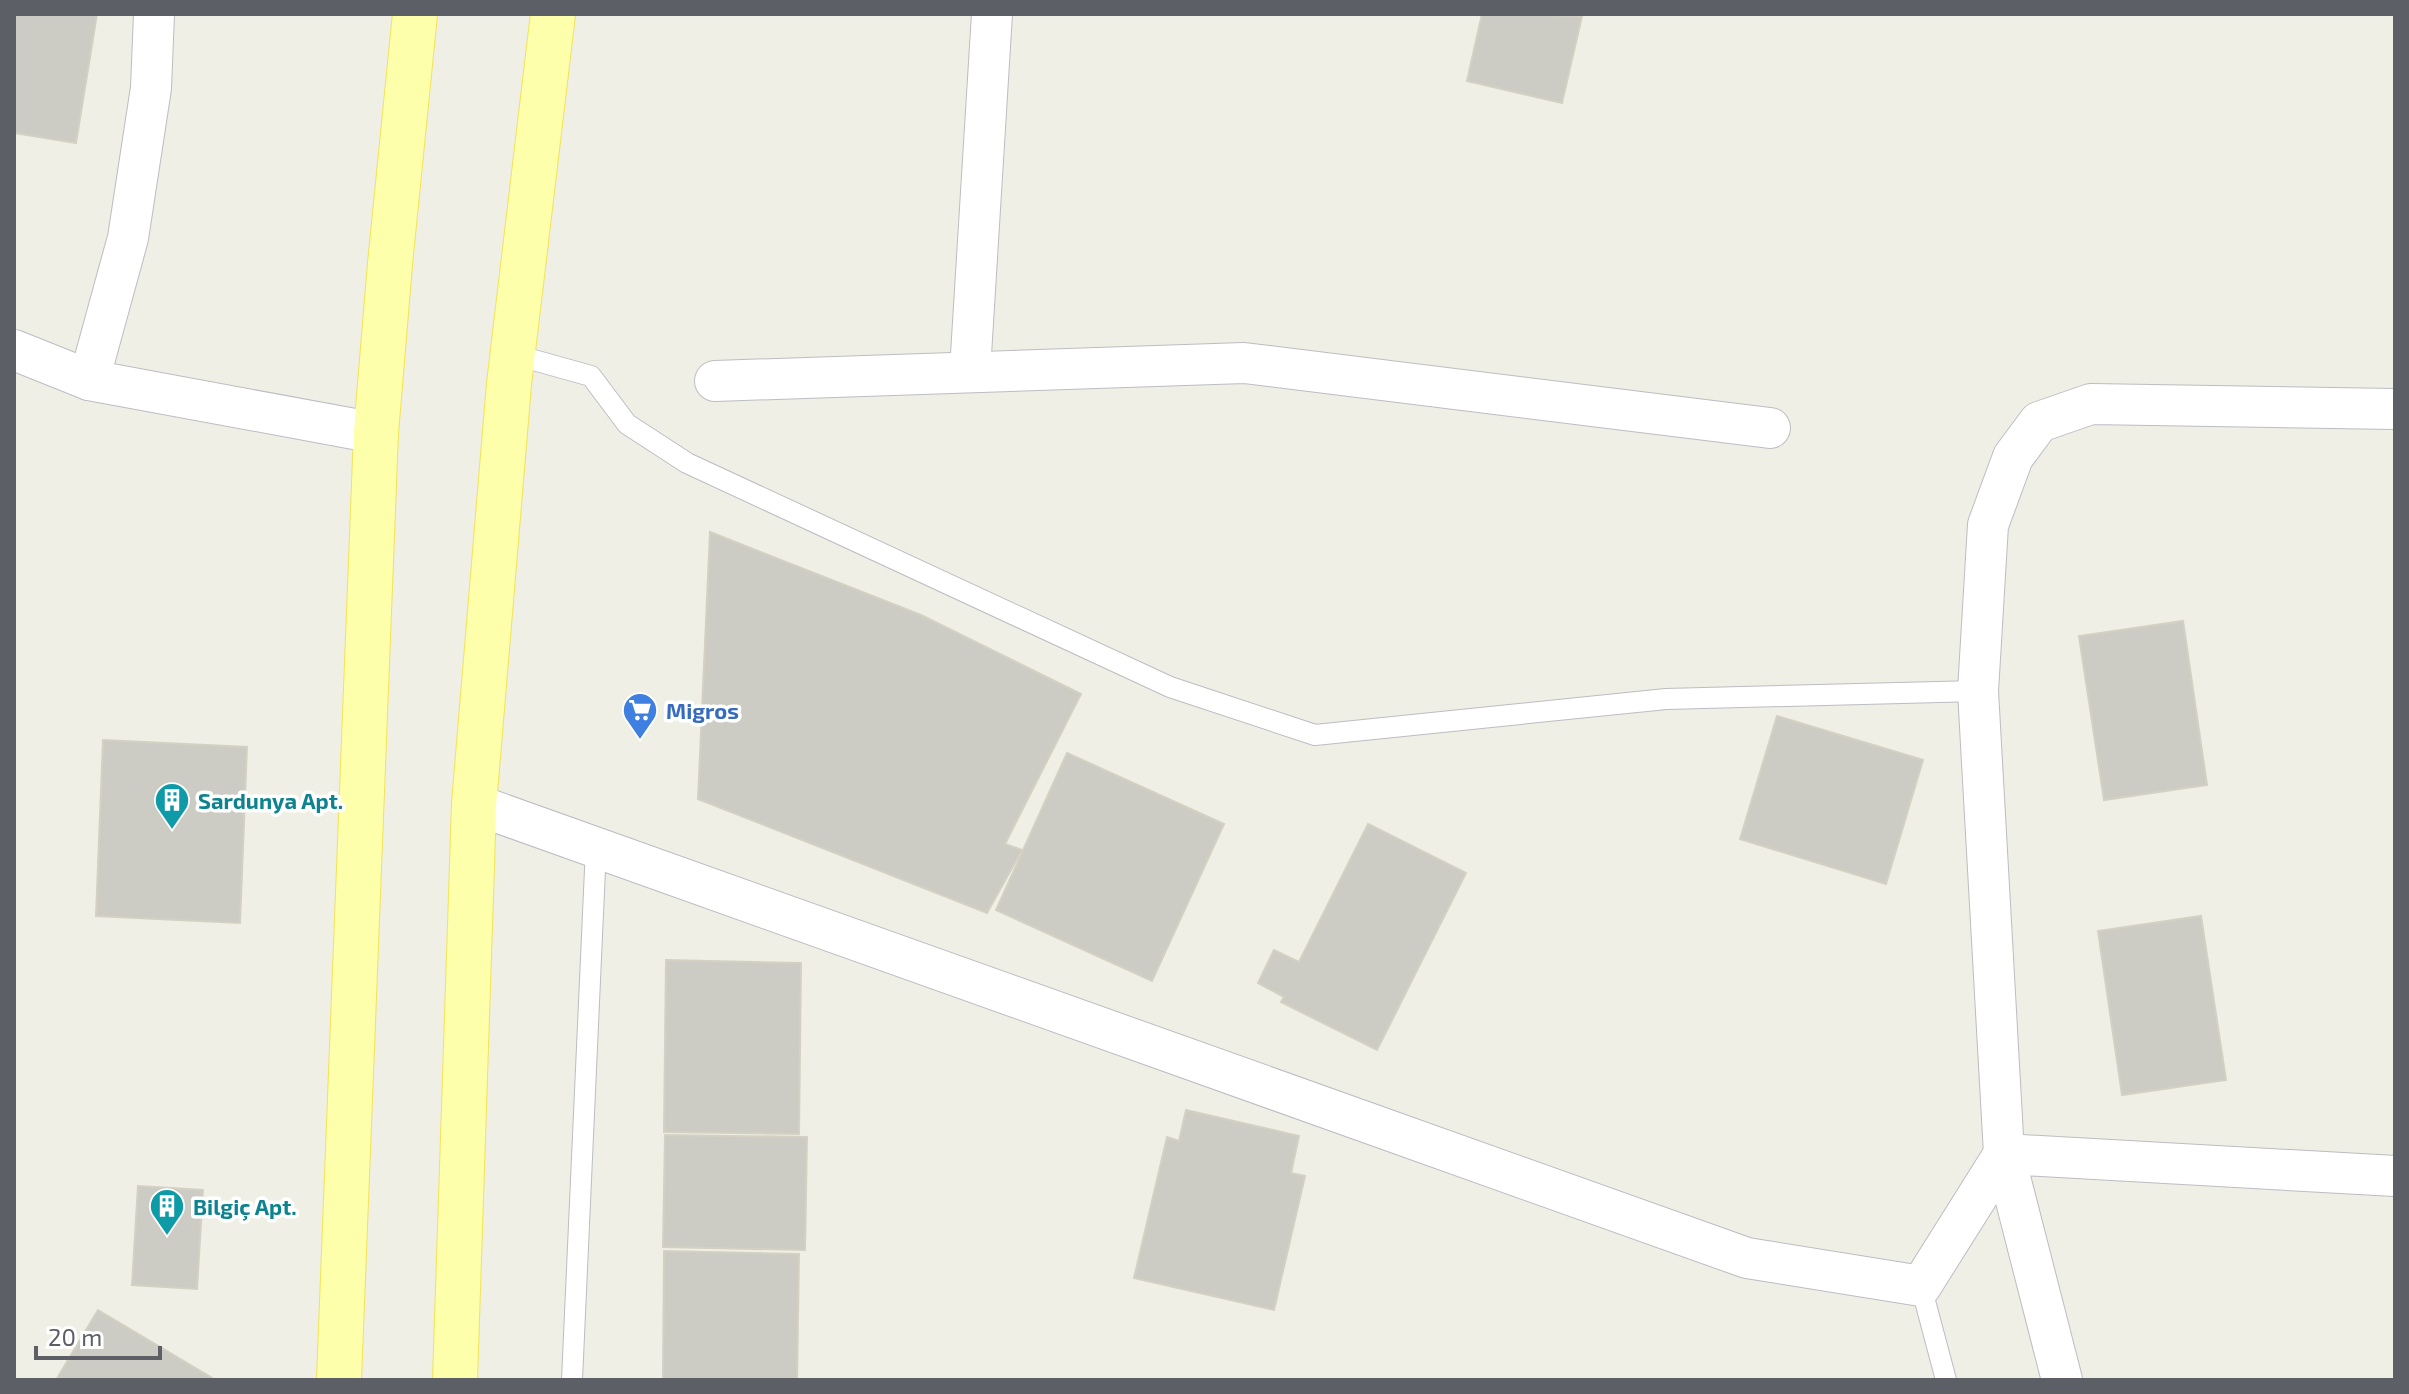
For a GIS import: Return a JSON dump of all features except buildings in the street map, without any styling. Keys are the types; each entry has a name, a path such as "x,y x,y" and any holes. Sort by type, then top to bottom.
{"main road":[{"path":"339,1380 376,433 415,14"},
{"path":"455,1380 474,804 512,354 553,14"}],"street":[{"path":"89,380 128,238 151,88 154,14"},
{"path":"970,371 992,14"},
{"path":"14,350 89,380 376,433"},
{"path":"715,381 1244,363 1770,428"},
{"path":"2062,1380 2004,1154 1978,691 1988,525 2013,457 2039,422 2091,404 2395,409"},
{"path":"474,804 1747,1258 1921,1286 2004,1154"},
{"path":"2004,1154 2395,1176"}],"lane":[{"path":"512,354 591,376 627,424 687,463 1170,687 1315,735 1666,699 1978,691"},
{"path":"572,1380 596,847"},
{"path":"1921,1286 1946,1380"}],"place":[{"name":"Migros","path":"640,741"},
{"name":"Sardunya Apt.","path":"172,831"},
{"name":"Bilgiç Apt.","path":"167,1237"}]}
